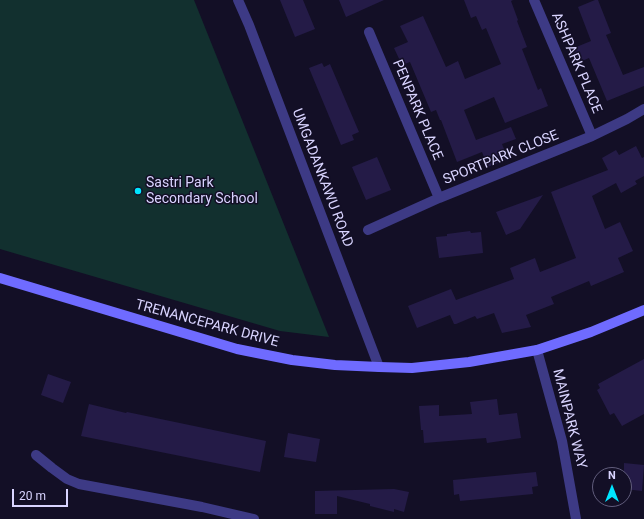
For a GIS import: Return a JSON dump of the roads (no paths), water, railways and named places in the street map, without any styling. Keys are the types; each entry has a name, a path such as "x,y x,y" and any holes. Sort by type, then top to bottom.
{"street":[{"name":"UMGADANKAWU ROAD","path":"238,0 249,25 379,367"},
{"name":"ASHPARK PLACE","path":"534,0 592,136"},
{"name":"PENPARK PLACE","path":"369,32 439,198"},
{"name":"SPORTPARK CLOSE","path":"368,230 439,198 592,136 644,109"},
{"name":"TRENANCEPARK DRIVE","path":"0,278 237,349 292,360 335,365 412,368 469,362 537,350 591,332 644,310"},
{"name":"MAINPARK WAY","path":"537,350 562,441 576,519"},
{"path":"36,455 67,479 79,484 202,507 254,519"}],"place":[{"name":"Sastri Park Secondary School","path":"138,191"}]}
